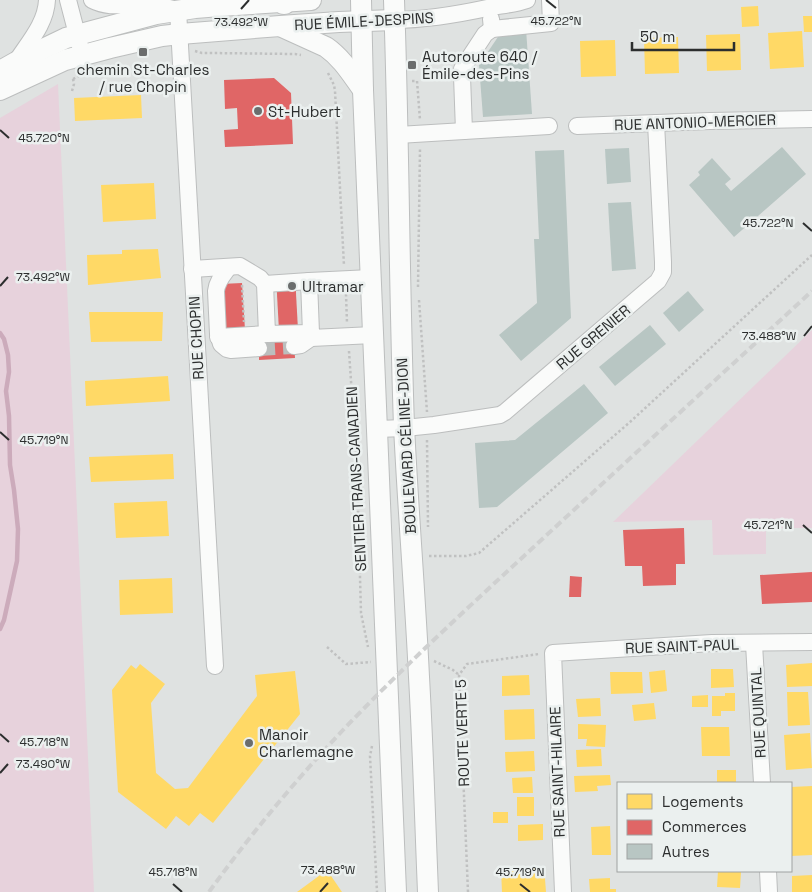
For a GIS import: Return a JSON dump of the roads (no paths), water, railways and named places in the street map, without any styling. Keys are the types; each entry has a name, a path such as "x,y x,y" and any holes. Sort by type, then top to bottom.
{"main road":[{"name":"RUE ÉMILE-DESPINS","path":"8,67 59,41 156,14 236,2 311,0"},
{"name":"BOULEVARD CÉLINE-DION","path":"361,0 363,90 396,892"},
{"name":"BOULEVARD CÉLINE-DION","path":"394,0 404,428 419,678 428,892"},
{"name":"RUE ÉMILE-DESPINS","path":"0,90 57,63 144,40 180,34 280,26 394,20"},
{"path":"280,26 326,47 340,58 363,90"}],"street":[{"path":"8,67 38,27 45,14 47,0"},
{"path":"68,0 82,55"},
{"path":"92,0 108,5 122,6 144,3 178,10"},
{"name":"RUE ÉMILE-DESPINS","path":"394,20 420,19 527,0"},
{"path":"464,131 462,69 485,34 492,29 551,23 550,0"},
{"path":"490,8 492,29"},
{"name":"RUE CHOPIN","path":"178,10 215,666"},
{"name":"RUE ANTONIO-MERCIER","path":"577,126 812,119"},
{"name":"RUE GRENIER","path":"377,429 428,425 494,416 505,412 655,284 660,278 663,262 656,123"},
{"path":"398,135 550,126"},
{"path":"192,269 240,266 260,278 265,284 263,342"},
{"path":"229,267 216,286 218,337 263,342 311,336 373,335"},
{"path":"265,284 371,278"},
{"path":"309,282 311,336"},
{"path":"294,346 301,345 311,336"},
{"name":"RUE SAINT-PAUL","path":"553,652 712,643 812,642"},
{"name":"RUE QUINTAL","path":"754,644 762,782"},
{"name":"RUE SAINT-HILAIRE","path":"553,652 563,892"},
{"path":"768,872 769,892"}],"waterway":[{"path":"0,333 4,339 8,355 9,372 6,391 9,416 10,465 18,529 17,561 4,620 0,629"}],"tunnel":[{"path":"259,348 294,346"}],"railway":[{"path":"209,892 240,850 290,789 343,730 390,682 488,589 812,291"}],"place":[{"name":"chemin St-Charles / rue Chopin","path":"143,52"},
{"name":"Autoroute 640 / Émile-des-Pins","path":"412,65"},
{"name":"St-Hubert","path":"258,111"},
{"name":"Ultramar","path":"292,286"},
{"name":"Manoir Charlemagne","path":"249,743"}]}
